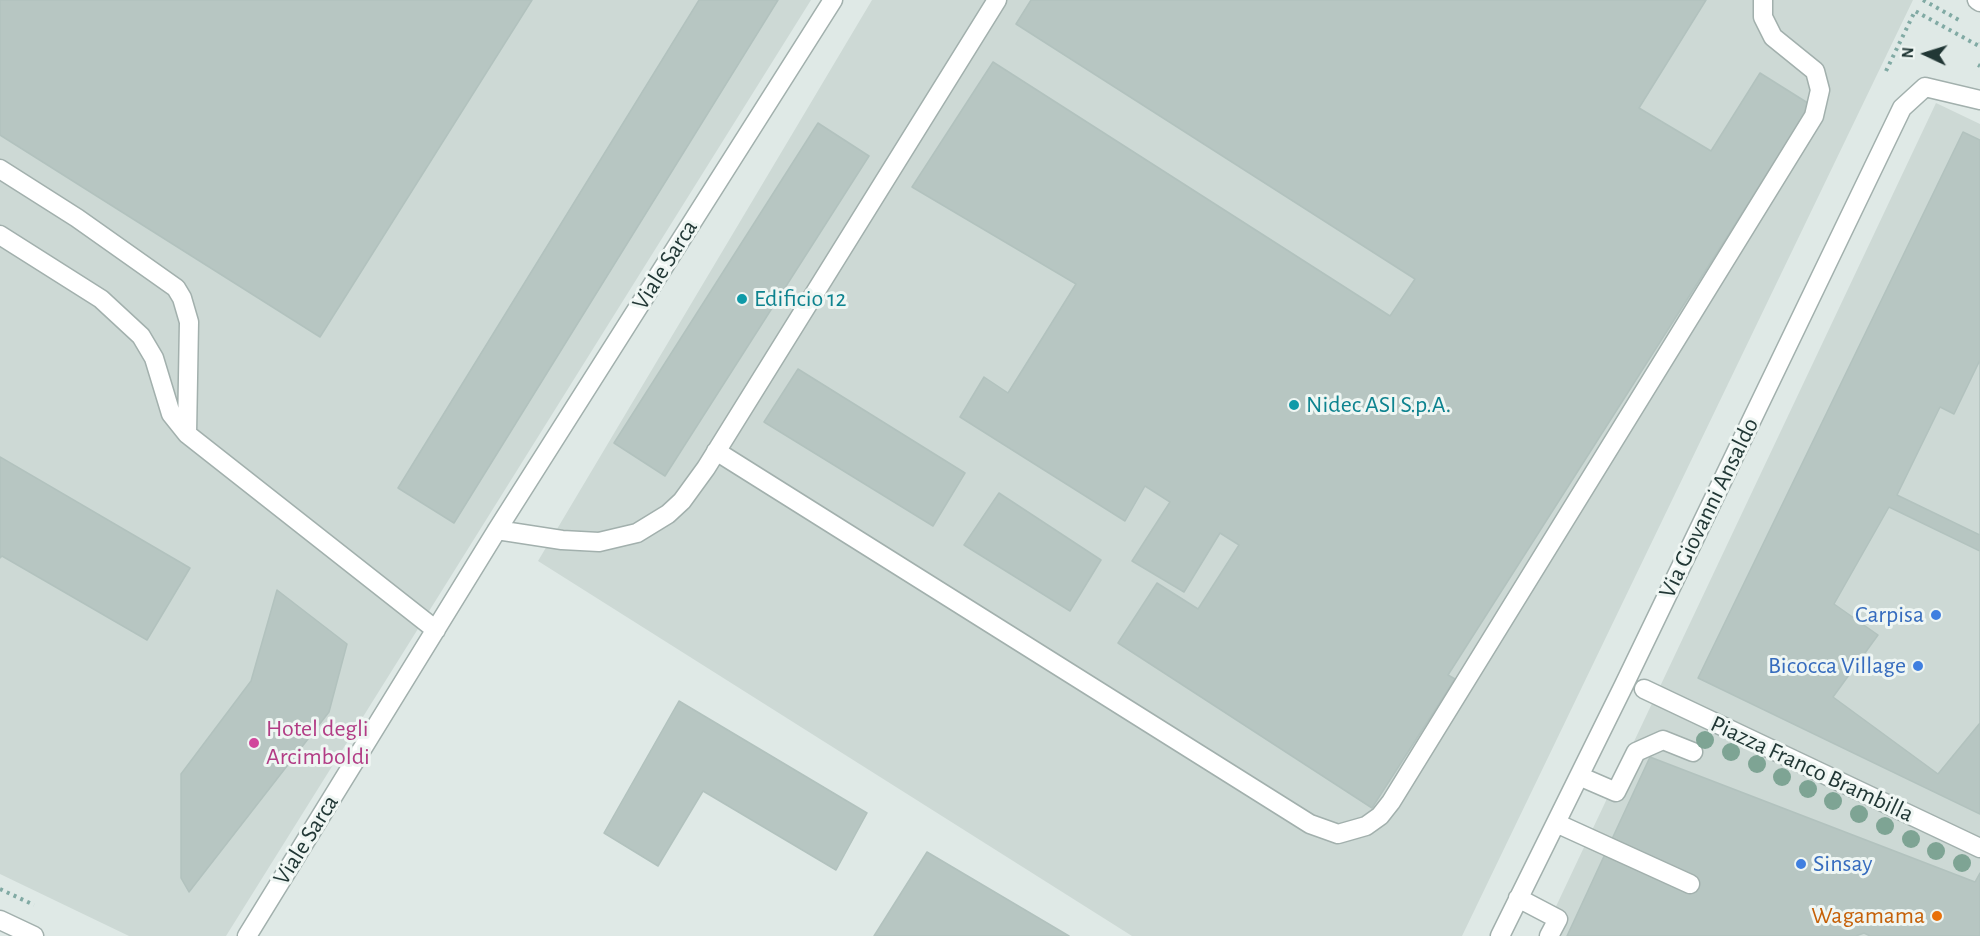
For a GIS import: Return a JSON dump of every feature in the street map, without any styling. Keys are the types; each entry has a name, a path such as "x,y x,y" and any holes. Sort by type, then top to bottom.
{"street":[{"name":"Viale Sarca","path":"247,936 497,530 834,0"},
{"path":"497,530 581,542 599,542 637,533 668,514 682,501 716,451 997,0"},
{"path":"716,451 1310,824 1338,834 1366,826 1380,816 1391,802 1814,116 1820,90 1815,71 1773,37 1763,17 1763,0"},
{"name":"Via Giovanni Ansaldo","path":"1500,936 1902,108 1925,87 1980,100"},
{"path":"0,169 77,218 176,288 182,298 189,322 186,435"},
{"path":"0,235 101,299 141,336 154,358 171,414 186,435 436,630"},
{"name":"Piazza Franco Brambilla","path":"1644,689 1980,848"},
{"path":"1579,776 1616,792 1636,752 1663,740 1694,752"},
{"path":"1556,823 1690,884"},
{"path":"1518,898 1558,919 1549,936"},
{"path":"0,920 34,936"}],"path":[{"path":"1923,0 1961,21"},
{"path":"1886,70 1915,11 1979,46 1980,43"},
{"path":"0,889 34,905"}],"shaded area":[{"path":"0,0 811,0 226,936 129,936 0,874"},
{"path":"872,0 1913,0 1462,936 1132,936 538,561"},
{"name":"Bicocca Village","path":"1936,103 1980,124 1980,936 1542,936"}],"building":[{"path":"0,0 532,0 320,337 0,135"},
{"path":"699,0 778,0 454,523 398,488"},
{"name":"Nidec ASI S.p.A.","path":"1031,0 1706,0 1639,108 1711,151 1760,73 1811,105 1448,675 1455,679 1372,808 1118,643 1157,583 1198,609 1239,545 1220,533 1184,592 1132,561 1170,502 1145,486 1125,521 960,417 984,377 1008,393 1076,284 912,187 993,62 1390,316 1415,279 1016,24"},
{"name":"Edificio 12","path":"818,123 869,156 665,476 614,443"},
{"path":"1963,132 1980,140 1980,814 1698,678"},
{"path":"1980,360 1980,535 1897,495 1940,407 1954,414"},
{"path":"798,369 965,473 933,526 764,422"},
{"path":"0,457 190,568 147,640 2,556 0,558"},
{"path":"999,493 1101,560 1070,611 964,545"},
{"name":"Bicocca Village","path":"1889,507 1980,551 1980,723 1938,774 1833,697 1878,635 1834,604"},
{"name":"Hotel degli Arcimboldi","path":"277,590 347,644 329,712 189,892 181,878 181,774 251,681"},
{"path":"679,701 867,813 836,870 703,791 658,866 604,833"},
{"path":"1650,757 1975,882 1980,873 1980,936 1870,936 1864,933 1856,936 1567,936"},
{"path":"927,852 1069,936 874,936"}],"place":[{"name":"Edificio 12","path":"742,299"},
{"name":"Nidec ASI S.p.A.","path":"1294,405"},
{"name":"Carpisa","path":"1936,615"},
{"name":"Bicocca Village","path":"1918,666"},
{"name":"Hotel degli Arcimboldi","path":"254,743"},
{"name":"Sinsay","path":"1801,864"},
{"name":"Wagamama","path":"1937,916"}]}
